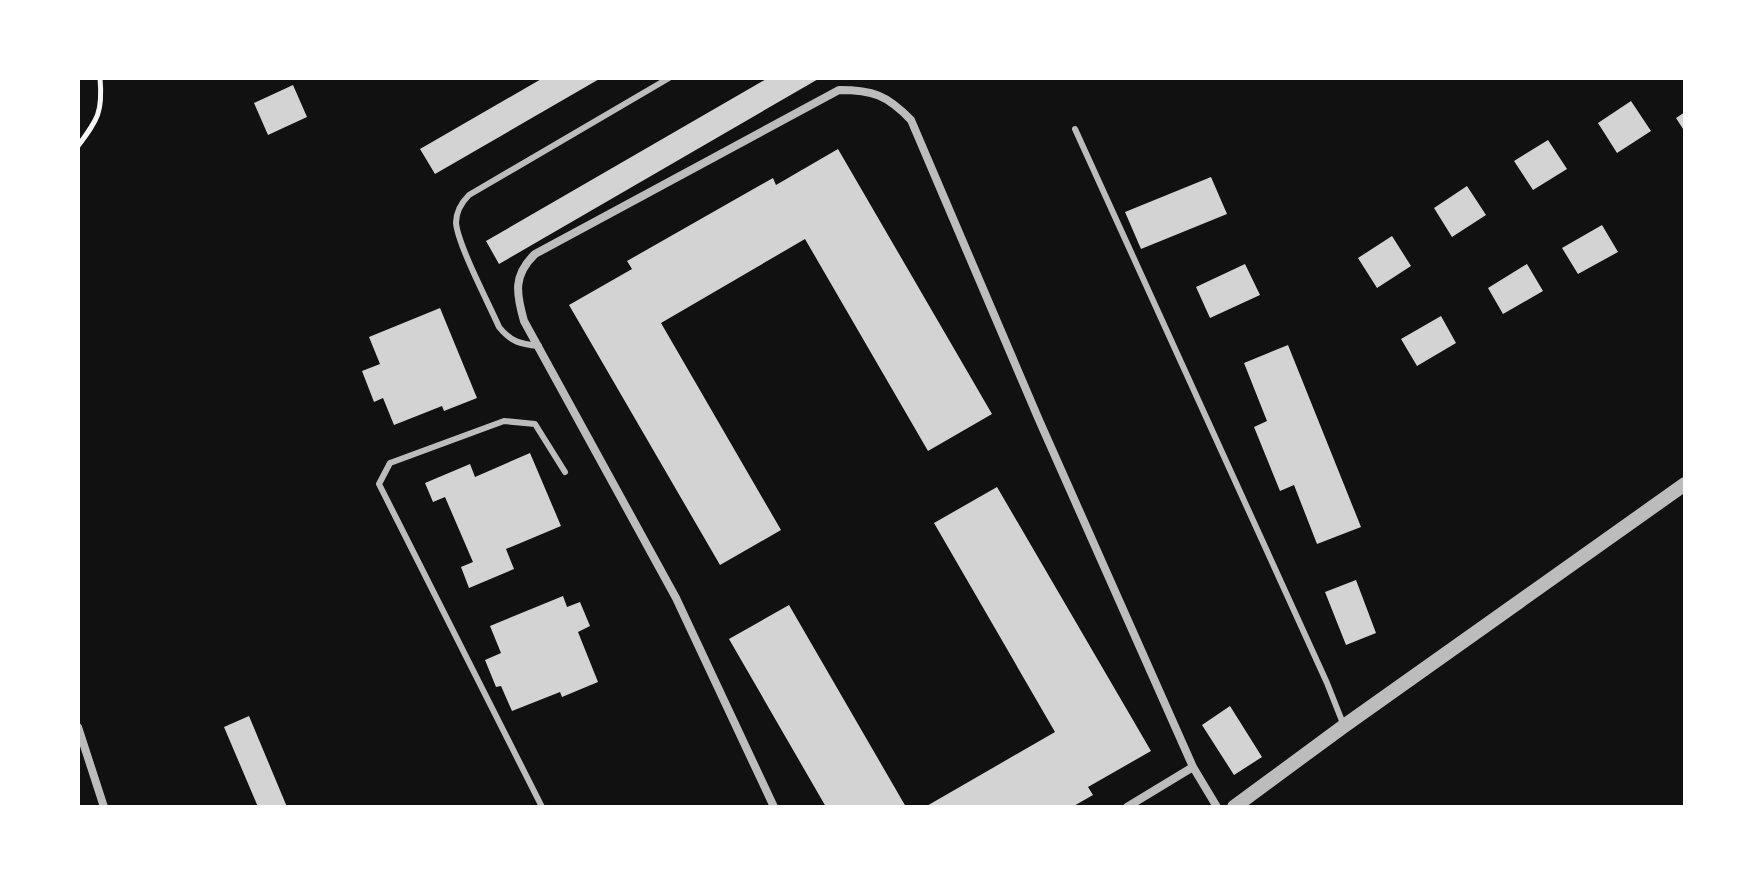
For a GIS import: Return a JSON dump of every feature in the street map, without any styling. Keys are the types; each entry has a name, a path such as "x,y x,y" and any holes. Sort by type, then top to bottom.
{"street":[{"path":"774,807 676,598 524,321 517,284 522,266 535,254 839,90 863,90 880,95 897,105 911,120 1039,420 1193,767 1217,807"},
{"path":"1234,807 1685,484"},
{"path":"78,727 104,807"},
{"path":"1127,807 1193,767"}],"lane":[{"path":"539,346 509,339 499,327 462,241 456,222 460,204 469,195 669,78"},
{"path":"1075,129 1344,726"},
{"path":"542,807 379,484 390,463 504,421 535,424 565,472"}],"path":[{"path":"78,146 98,119 100,78"}],"building":[{"path":"543,78 601,78 435,174 420,149"},
{"path":"768,78 820,78 499,264 486,241"},
{"path":"293,85 307,117 268,135 254,103"},
{"path":"1631,101 1651,131 1617,153 1598,123"},
{"path":"1685,112 1685,132 1676,118"},
{"path":"1548,140 1567,169 1533,190 1514,161"},
{"path":"838,149 992,414 928,451 805,239 661,323 781,530 720,565 569,305 632,269 627,261 773,178 776,185"},
{"path":"1211,177 1227,214 1141,249 1125,212"},
{"path":"1467,186 1486,215 1452,237 1434,208"},
{"path":"1602,225 1618,252 1578,274 1562,248"},
{"path":"1392,236 1411,266 1377,288 1358,258"},
{"path":"1245,264 1260,295 1210,318 1196,287"},
{"path":"1527,264 1543,291 1503,314 1488,288"},
{"path":"440,308 477,398 444,411 442,406 394,425 383,398 374,402 362,371 380,364 369,337"},
{"path":"1441,316 1456,343 1417,366 1401,339"},
{"path":"1288,345 1361,527 1317,544 1294,485 1280,491 1254,427 1267,421 1244,363"},
{"path":"530,453 561,526 506,549 514,569 469,588 461,567 473,562 445,497 433,502 425,483 470,464 475,477"},
{"path":"997,487 1151,751 1088,787 1093,795 1072,807 925,807 1055,732 934,523"},
{"path":"1356,580 1376,633 1346,645 1325,592"},
{"path":"563,596 567,607 580,602 590,626 578,632 598,682 562,697 560,692 512,711 501,686 496,687 485,660 501,653 490,626"},
{"path":"789,605 906,807 826,807 729,639"},
{"path":"1230,706 1262,757 1234,775 1202,725"},
{"path":"249,716 287,807 258,807 224,727"}]}
